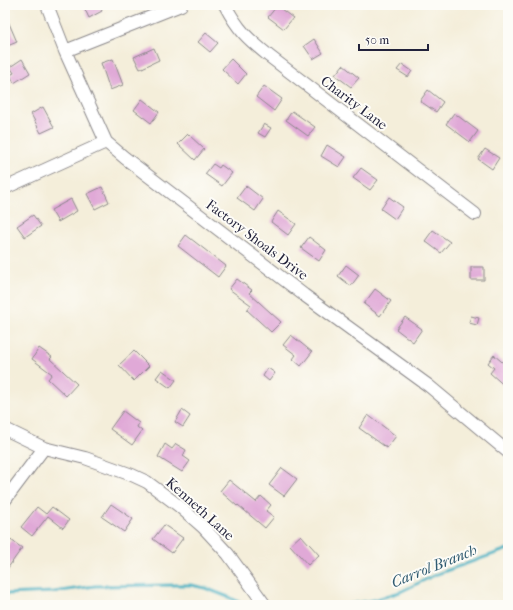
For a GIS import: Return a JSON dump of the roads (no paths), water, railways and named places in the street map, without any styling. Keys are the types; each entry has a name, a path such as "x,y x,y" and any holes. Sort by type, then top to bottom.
{"street":[{"name":"Factory Shoals Drive","path":"47,5 65,51 106,142 304,295 429,386 508,452"},
{"path":"65,51 181,5"},
{"name":"Charity Lane","path":"225,5 234,22 246,36 269,56 475,214"},
{"path":"5,188 106,142"},
{"name":"Kenneth Lane","path":"5,429 44,448 85,458 132,475 146,482 179,506 203,527 228,554 265,605"},
{"path":"5,500 44,448"}],"waterway":[{"name":"Carrol Branch","path":"345,605 374,600 400,592 437,574 508,549"},
{"path":"5,594 54,592 95,586 191,585 205,588 231,598 244,605"}]}
